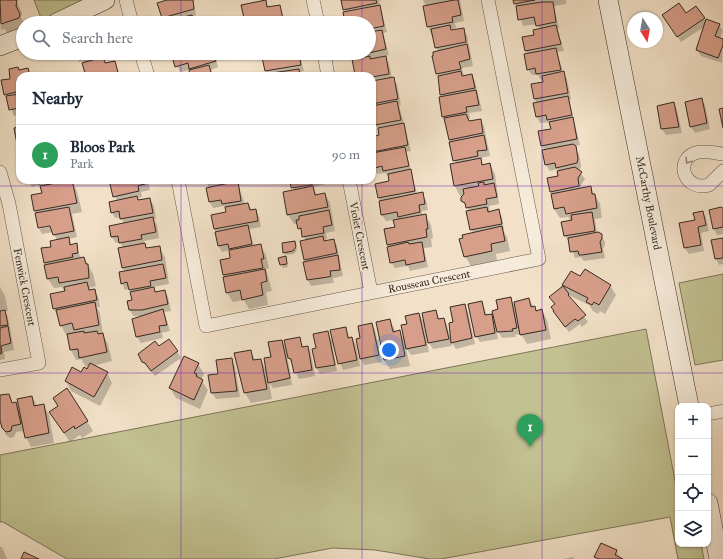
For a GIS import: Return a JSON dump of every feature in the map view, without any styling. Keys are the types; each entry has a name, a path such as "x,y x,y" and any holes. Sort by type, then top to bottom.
{"main road":[{"path":"71,16 105,0"},
{"name":"McCarthy Boulevard","path":"608,0 688,403"},
{"path":"0,46 16,40"},
{"path":"710,511 719,559"}],"street":[{"path":"126,0 130,16"},
{"path":"313,0 316,16"},
{"name":"Rousseau Crescent","path":"179,184 206,326 539,259 488,0"},
{"path":"143,60 147,72"},
{"path":"325,60 327,72"},
{"path":"723,154 699,152 694,154 685,162 684,168 687,180 697,186 703,187 714,182 723,171"},
{"name":"Fenwick Crescent","path":"0,172 9,204 39,363 0,370"},
{"name":"Violet Crescent","path":"350,184 371,292"},
{"path":"711,413 723,411"}],"shaded area":[{"path":"34,0 89,0 57,16 40,16"},
{"path":"723,274 723,360 695,365 679,283"},
{"path":"646,329 675,480 675,543 670,517 441,559 430,559 375,550 333,548 274,559 67,559 3,522 0,522 0,455"},
{"path":"676,547 702,547 704,559 678,559"}],"building":[{"path":"0,0 17,0 16,6 20,16 16,16 16,19 1,24"},
{"path":"167,0 193,0 194,9 169,16 161,16 157,3"},
{"path":"266,0 267,7 280,5 282,16 243,16 241,5"},
{"path":"341,0 376,0 377,3 343,10"},
{"path":"458,0 461,15 452,17 453,22 427,27 423,6"},
{"path":"513,0 535,0 514,4"},
{"path":"553,2 556,22 536,26 534,17 518,20 516,6"},
{"path":"679,3 686,13 696,6 705,18 677,37 663,14"},
{"path":"380,5 384,26 376,28 376,16 344,16 343,12"},
{"path":"706,19 720,24 715,36 723,39 723,45 718,58 696,50"},
{"path":"450,25 451,30 464,28 466,42 435,48 431,29"},
{"path":"556,25 561,44 525,51 522,37 534,35 533,30"},
{"path":"382,30 386,49 376,51 376,31"},
{"path":"467,44 470,59 459,62 461,69 436,74 432,56 433,52"},
{"path":"556,48 561,70 536,74 535,68 527,70 524,54"},
{"path":"386,56 389,74 376,76 376,72 354,72 352,60 376,60 376,58"},
{"path":"92,60 104,60 105,63 115,61 118,72 85,72 82,63"},
{"path":"173,60 216,61 189,69 188,63 175,67"},
{"path":"263,60 300,60 301,65 265,71"},
{"path":"209,65 211,72 189,72 189,70"},
{"path":"18,67 19,70 28,68 29,72 16,72 16,92 4,95 1,80 10,79 9,69"},
{"path":"299,69 299,72 279,72"},
{"path":"461,71 462,76 472,74 475,88 440,95 438,76"},
{"path":"564,71 568,93 534,99 531,84 543,82 542,76"},
{"path":"394,77 398,99 376,103 376,80"},
{"path":"476,90 479,105 466,107 467,112 442,117 439,97"},
{"path":"16,94 16,109 9,110 6,96"},
{"path":"568,96 572,115 547,120 546,115 536,117 533,103"},
{"path":"702,98 707,123 690,127 685,102"},
{"path":"397,101 401,120 376,125 376,105"},
{"path":"674,102 679,127 661,129 657,106"},
{"path":"723,108 723,128 719,109"},
{"path":"466,114 469,121 481,119 483,133 449,140 444,118"},
{"path":"573,117 577,139 541,146 538,131 551,129 549,122"},
{"path":"404,123 408,145 376,151 376,136 379,135 378,128"},
{"path":"14,128 16,128 16,139"},
{"path":"484,135 487,150 477,151 478,156 453,161 449,142"},
{"path":"573,144 576,146 578,159 577,163 556,168 555,163 545,165 542,150"},
{"path":"405,147 409,166 383,171 382,166 376,168 376,152"},
{"path":"481,158 482,165 490,163 493,179 454,186 450,164"},
{"path":"575,167 582,172 578,178 579,186 550,192 547,178 558,176 557,171"},
{"path":"411,169 415,191 378,198 375,184 389,181 388,174"},
{"path":"484,182 484,185 494,183 497,197 486,199 487,204 466,208 465,203 461,201 461,197 464,194 463,189 479,186 478,183"},
{"path":"51,184 73,184 77,203 34,211 31,195 42,193 40,186"},
{"path":"110,184 145,184 138,186 139,191 113,197"},
{"path":"224,184 238,184 241,201 222,204 221,200 209,202 206,188"},
{"path":"290,184 312,184 312,185 291,188"},
{"path":"313,186 315,195 325,193 328,207 287,215 283,192"},
{"path":"591,186 592,194 595,194 597,208 566,214 564,207 554,209 551,194"},
{"path":"423,192 425,204 419,205 420,212 398,217 397,212 381,215 379,201"},
{"path":"137,196 138,200 150,198 153,213 120,219 119,211 111,213 109,202"},
{"path":"248,203 250,210 256,209 258,221 214,229 211,215 226,212 225,207"},
{"path":"69,207 74,231 53,235 50,226 38,228 35,213"},
{"path":"487,207 488,212 499,209 502,224 470,230 466,211"},
{"path":"721,207 723,208 723,227 713,229 709,210"},
{"path":"329,210 332,225 323,227 324,233 302,237 301,228 298,229 296,220 299,220 299,216"},
{"path":"703,211 706,225 698,227 701,245 684,248 679,223 695,220 693,213"},
{"path":"592,212 595,231 564,236 561,222 572,220 571,215"},
{"path":"426,214 428,229 426,229 427,237 387,245 384,229 395,227 393,220"},
{"path":"153,217 156,232 141,235 142,239 119,243 118,236 111,237 109,226"},
{"path":"248,225 252,244 229,249 228,244 218,246 215,232"},
{"path":"502,226 505,241 491,244 492,251 464,257 459,239 463,238 462,235"},
{"path":"598,232 602,234 600,242 602,252 579,255 578,251 570,252 568,238"},
{"path":"323,236 324,241 334,239 337,253 304,260 300,241"},
{"path":"69,237 70,245 77,243 78,253 72,254 73,257 44,263 41,248 51,247 50,241"},
{"path":"723,238 723,258 715,259 711,240"},
{"path":"295,241 296,247 293,251 283,253 282,243"},
{"path":"408,242 409,244 422,242 425,261 406,265 405,260 390,263 387,247"},
{"path":"145,243 146,248 160,246 162,260 122,268 118,248"},
{"path":"261,244 264,259 261,259 263,268 223,275 220,260 230,258 229,250"},
{"path":"338,255 340,270 330,271 331,276 328,277 307,280 303,262"},
{"path":"286,256 287,264 280,265 278,258"},
{"path":"84,257 86,264 88,264 89,278 59,283 58,277 47,279 44,265"},
{"path":"163,264 166,278 150,281 151,286 129,290 127,282 121,284 119,272"},
{"path":"265,269 267,281 261,283 263,295 242,300 240,290 226,293 223,277"},
{"path":"585,269 611,285 599,305 594,302 592,305 586,302 588,298 562,285 571,271 580,276"},
{"path":"87,282 89,290 95,289 97,300 53,309 50,294 65,291 64,287"},
{"path":"563,286 569,294 568,295 586,315 578,321 575,319 565,327 553,311 551,307 555,304 549,297"},
{"path":"154,287 155,292 165,290 168,304 142,310 129,310 127,301 132,300 130,292"},
{"path":"511,297 517,328 512,329 513,331 497,332 492,311 498,309 496,300"},
{"path":"529,298 531,307 535,306 536,311 542,309 546,330 520,335 514,302"},
{"path":"482,301 485,315 492,314 495,333 475,337 468,304"},
{"path":"95,302 99,325 74,330 72,323 60,326 56,310"},
{"path":"465,304 472,338 451,343 449,323 453,322 450,307"},
{"path":"163,309 167,325 159,326 160,332 136,337 132,319"},
{"path":"5,310 8,325 0,326 0,311"},
{"path":"436,310 438,319 444,318 449,339 428,343 422,313"},
{"path":"419,313 426,345 406,349 401,325 407,324 405,316"},
{"path":"390,319 393,332 400,330 405,356 384,360 376,322"},
{"path":"372,323 379,355 360,359 356,339 360,338 358,326"},
{"path":"8,326 11,343 1,346 2,353 0,354 0,328"},
{"path":"346,327 348,338 352,337 357,360 338,364 330,330"},
{"path":"84,331 84,333 97,331 98,334 103,333 107,352 79,358 78,349 70,350 67,334"},
{"path":"328,331 335,365 316,368 312,349 316,348 313,334"},
{"path":"300,337 302,347 308,346 312,370 294,373 291,359 288,358 284,340"},
{"path":"169,339 178,351 151,371 145,363 142,362 138,354 155,341 159,346"},
{"path":"282,340 290,378 268,383 264,358 271,357 268,342"},
{"path":"251,350 253,360 261,359 267,389 244,393 234,353"},
{"path":"184,356 199,363 194,373 203,380 194,400 169,388"},
{"path":"232,358 237,391 211,393 208,375 218,374 216,360"},
{"path":"90,363 108,372 94,397 65,381 72,367 81,372 84,367 87,369"},
{"path":"67,388 88,421 75,429 74,426 64,433 49,412 58,406 53,398"},
{"path":"9,394 12,403 16,402 21,424 12,426 11,431 6,432 2,428 0,420 0,395"},
{"path":"32,396 34,406 44,404 49,433 25,438 17,399"},
{"path":"601,543 617,550 615,555 623,559 599,559 594,557"},
{"path":"24,552 39,559 21,559"}],"place":[{"name":"Bloos Park","path":"530,447"}]}
